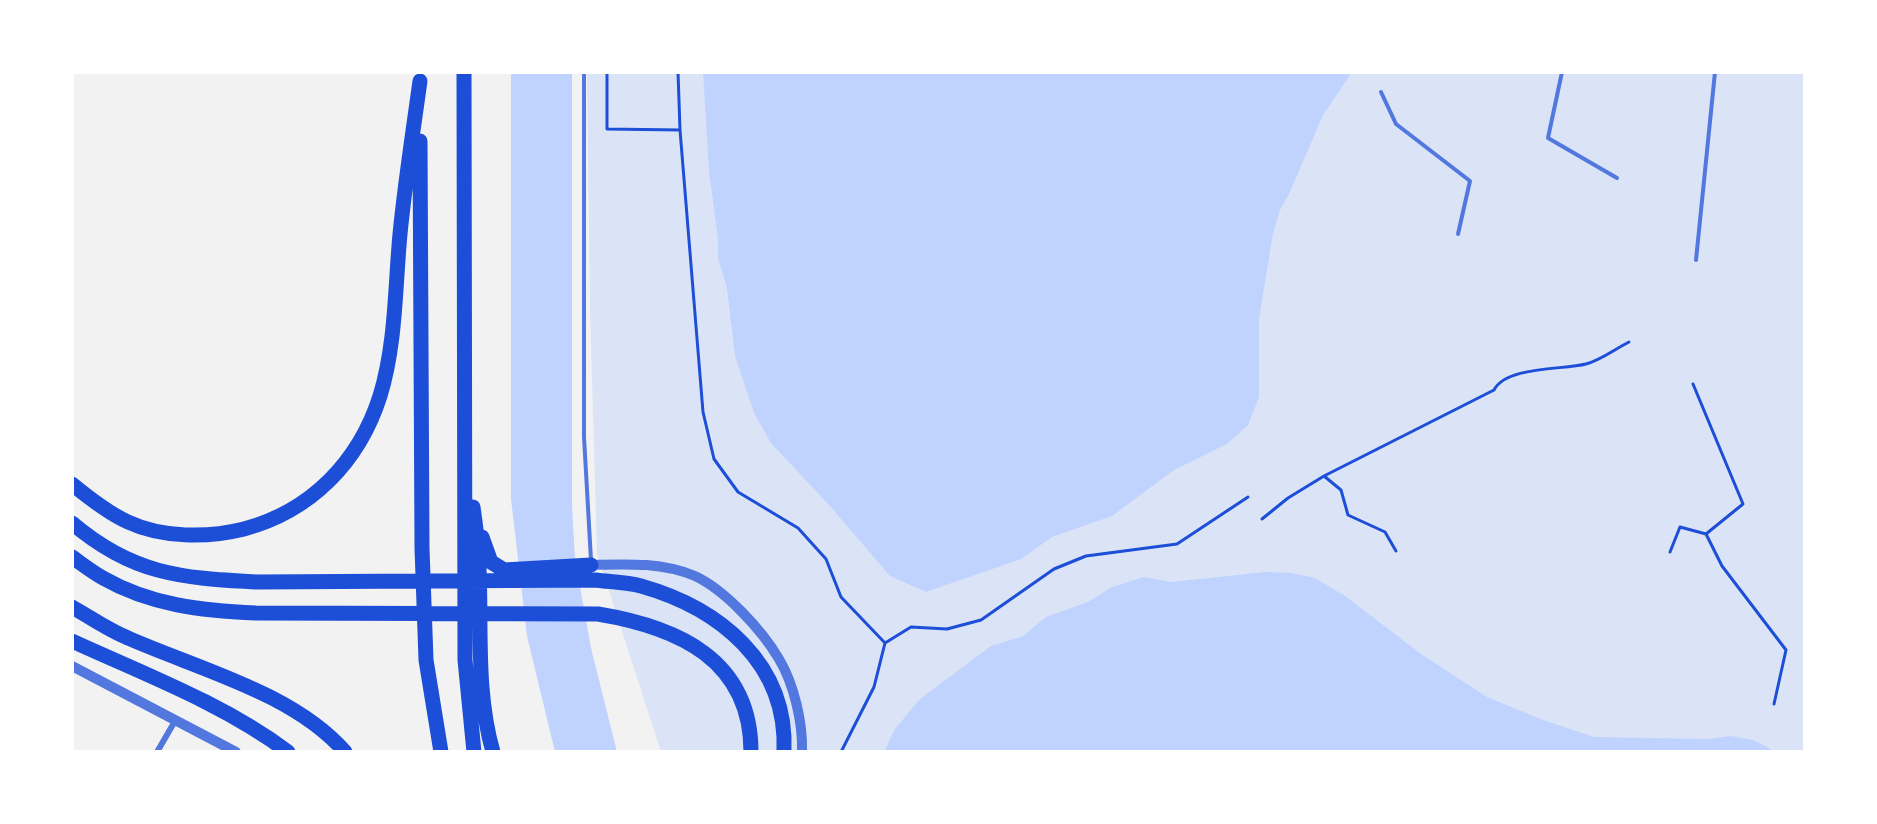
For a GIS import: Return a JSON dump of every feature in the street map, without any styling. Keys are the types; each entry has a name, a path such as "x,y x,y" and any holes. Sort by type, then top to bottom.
{"highway":[{"path":"464,72 465,660 474,752"},
{"path":"72,484 94,502 128,522 163,532 200,535 231,532 262,524 282,515 306,501 327,484 350,459 380,396 387,365 394,315 400,233 420,77"},
{"path":"420,77 423,570 426,660 441,752"},
{"path":"465,442 478,549 479,633 484,706 493,752"},
{"path":"474,513 491,562 504,570 585,566"},
{"path":"72,523 117,555 144,567 178,575 256,582 595,580 638,585 674,597 712,616 740,640 761,665 778,698 785,733 784,752"},
{"path":"72,557 103,578 127,590 172,604 213,611 598,614 633,620 663,629 690,643 715,660 731,681 746,710 751,736 751,752"},
{"path":"72,606 126,638 230,679 276,701 308,719 334,739 345,752"},
{"path":"72,641 180,689 269,738 288,752"}],"street":[{"path":"585,566 644,563 694,576 726,595 752,624 779,660 797,703 802,752"},
{"path":"72,666 236,752"},
{"path":"157,752 175,721"}],"lane":[{"path":"584,72 585,566"},
{"path":"1562,72 1548,138 1617,178"},
{"path":"1696,260 1715,72"},
{"path":"1381,92 1396,124 1470,181 1458,234"}],"path":[{"path":"607,72 607,129 680,130"},
{"path":"678,72 680,130 703,412 714,459 738,492 798,528 826,559 841,597 885,643"},
{"path":"1262,519 1288,498 1324,476 1494,390 1497,384 1525,372 1587,364 1629,342"},
{"path":"1694,384 1743,504 1706,534"},
{"path":"1324,476 1341,490 1348,515 1385,532 1396,551"},
{"path":"841,752 874,687 885,643 910,627 946,628 981,620 1054,569 1086,556 1177,544 1248,497"},
{"path":"1670,552 1680,526 1706,534 1722,566 1786,650 1774,704"}],"shaded area":[{"path":"587,72 1805,72 1805,752 661,752 597,554 590,309"}],"water":[{"path":"511,72 572,72 572,506 575,559 591,648 617,752 555,752 527,636 511,499"},
{"path":"703,72 1352,72 1323,115 1280,210 1273,233 1259,319 1259,397 1248,425 1227,444 1174,470 1112,516 1052,537 1021,559 926,592 890,576 830,506 771,443 754,413 735,356 727,288 718,258 718,239 709,171"},
{"path":"1266,572 1291,573 1315,578 1345,596 1421,654 1487,697 1543,720 1594,737 1708,739 1731,736 1753,740 1773,752 884,752 895,729 920,699 991,646 1023,636 1046,617 1088,602 1112,587 1144,577 1171,582"}]}
